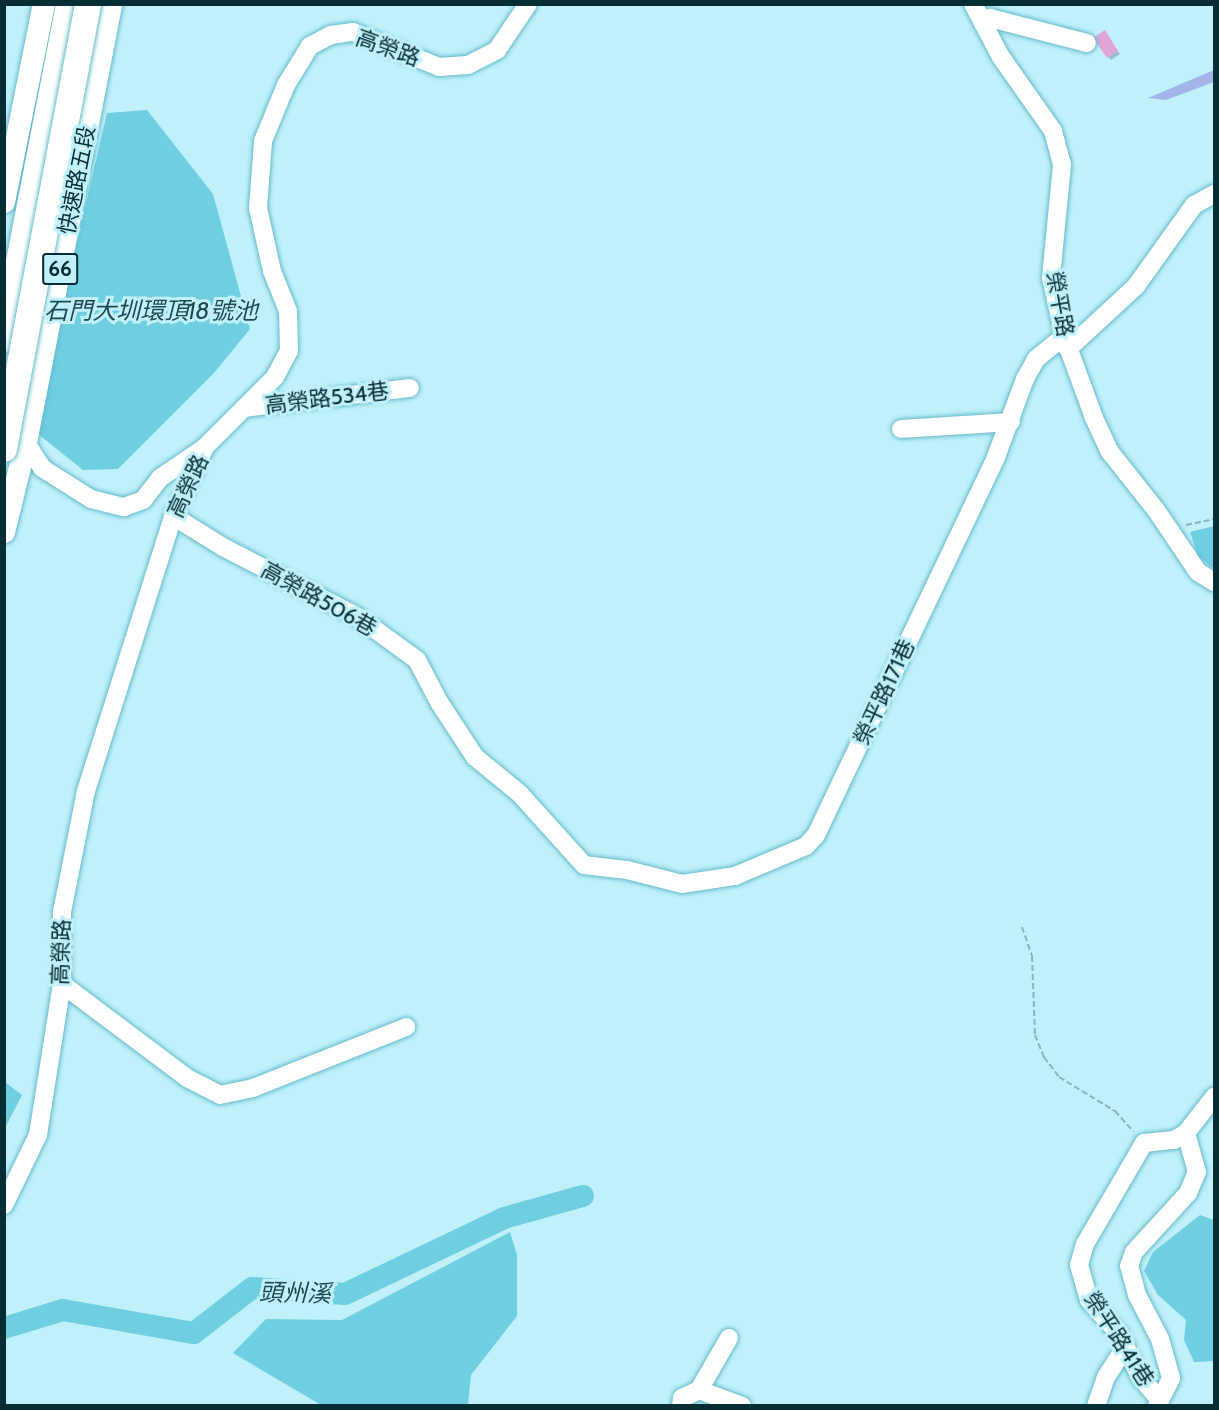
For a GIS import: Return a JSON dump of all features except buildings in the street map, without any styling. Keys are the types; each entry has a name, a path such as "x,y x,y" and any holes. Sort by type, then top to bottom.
{"highway":[{"name":"66","path":"4,339 69,4"},
{"name":"66","path":"15,446 88,4"}],"main road":[{"path":"4,202 44,4"},
{"name":"快速路五段","path":"4,532 15,446 111,4"}],"street":[{"name":"高榮路","path":"4,1205 38,1135 62,984 63,912 86,791 173,516 205,447 275,377 289,351 288,311 272,271 258,208 263,141 286,85 310,46 331,35 353,32 439,67 468,65 497,50 528,4"},
{"name":"榮平路","path":"973,4 1023,92 1053,131 1062,165 1051,277 1066,343 1110,452 1156,510 1198,572 1215,582"},
{"path":"983,23 990,18 1087,43"},
{"name":"榮平路171巷","path":"584,866 627,870 682,884 735,876 806,846 816,835 1011,422 1025,379 1036,359 1066,343 1136,286 1194,205 1215,194"},
{"name":"高榮路534巷","path":"244,408 410,388"},
{"path":"901,429 1011,422"},
{"path":"15,446 42,468 91,498 124,507 144,500 160,478 205,447"},
{"name":"高榮路506巷","path":"173,516 358,617 417,660 439,702 476,758 520,794 584,866"},
{"path":"62,984 187,1078 220,1095 253,1088 406,1027"},
{"path":"1144,1143 1174,1140 1186,1133 1215,1097"},
{"name":"榮平路41巷","path":"1144,1143 1084,1244 1079,1265 1089,1300 1120,1335 1140,1377 1159,1403 1171,1378 1160,1339 1137,1295 1129,1266 1134,1252 1188,1192 1197,1172 1186,1133"},
{"path":"681,1406 682,1398 699,1390 729,1338"},
{"path":"1096,1406 1106,1377 1125,1348"},
{"path":"699,1390 742,1406"}],"path":[{"path":"1181,523 1189,527 1215,519"},
{"path":"1022,927 1032,956 1035,1035 1044,1057 1059,1077 1115,1111 1144,1143"}],"shaded area":[{"path":"1214,70 1214,82 1166,100 1148,98"}],"water":[{"name":"石門大圳環頂18號池","path":"147,110 213,194 250,329 214,373 118,469 83,470 33,430 107,113"},
{"path":"1214,526 1214,569 1198,556 1190,532"},
{"path":"5,1082 22,1095 5,1128"},
{"path":"1200,1215 1214,1220 1214,1361 1194,1362 1184,1340 1186,1320 1158,1295 1144,1271 1153,1252"},
{"path":"510,1232 517,1255 517,1316 471,1375 468,1405 321,1405 233,1353 266,1319 342,1320"}],"waterway":[{"name":"頭州溪","path":"4,1328 63,1310 194,1333 252,1288 345,1294 504,1218 583,1196"}]}
